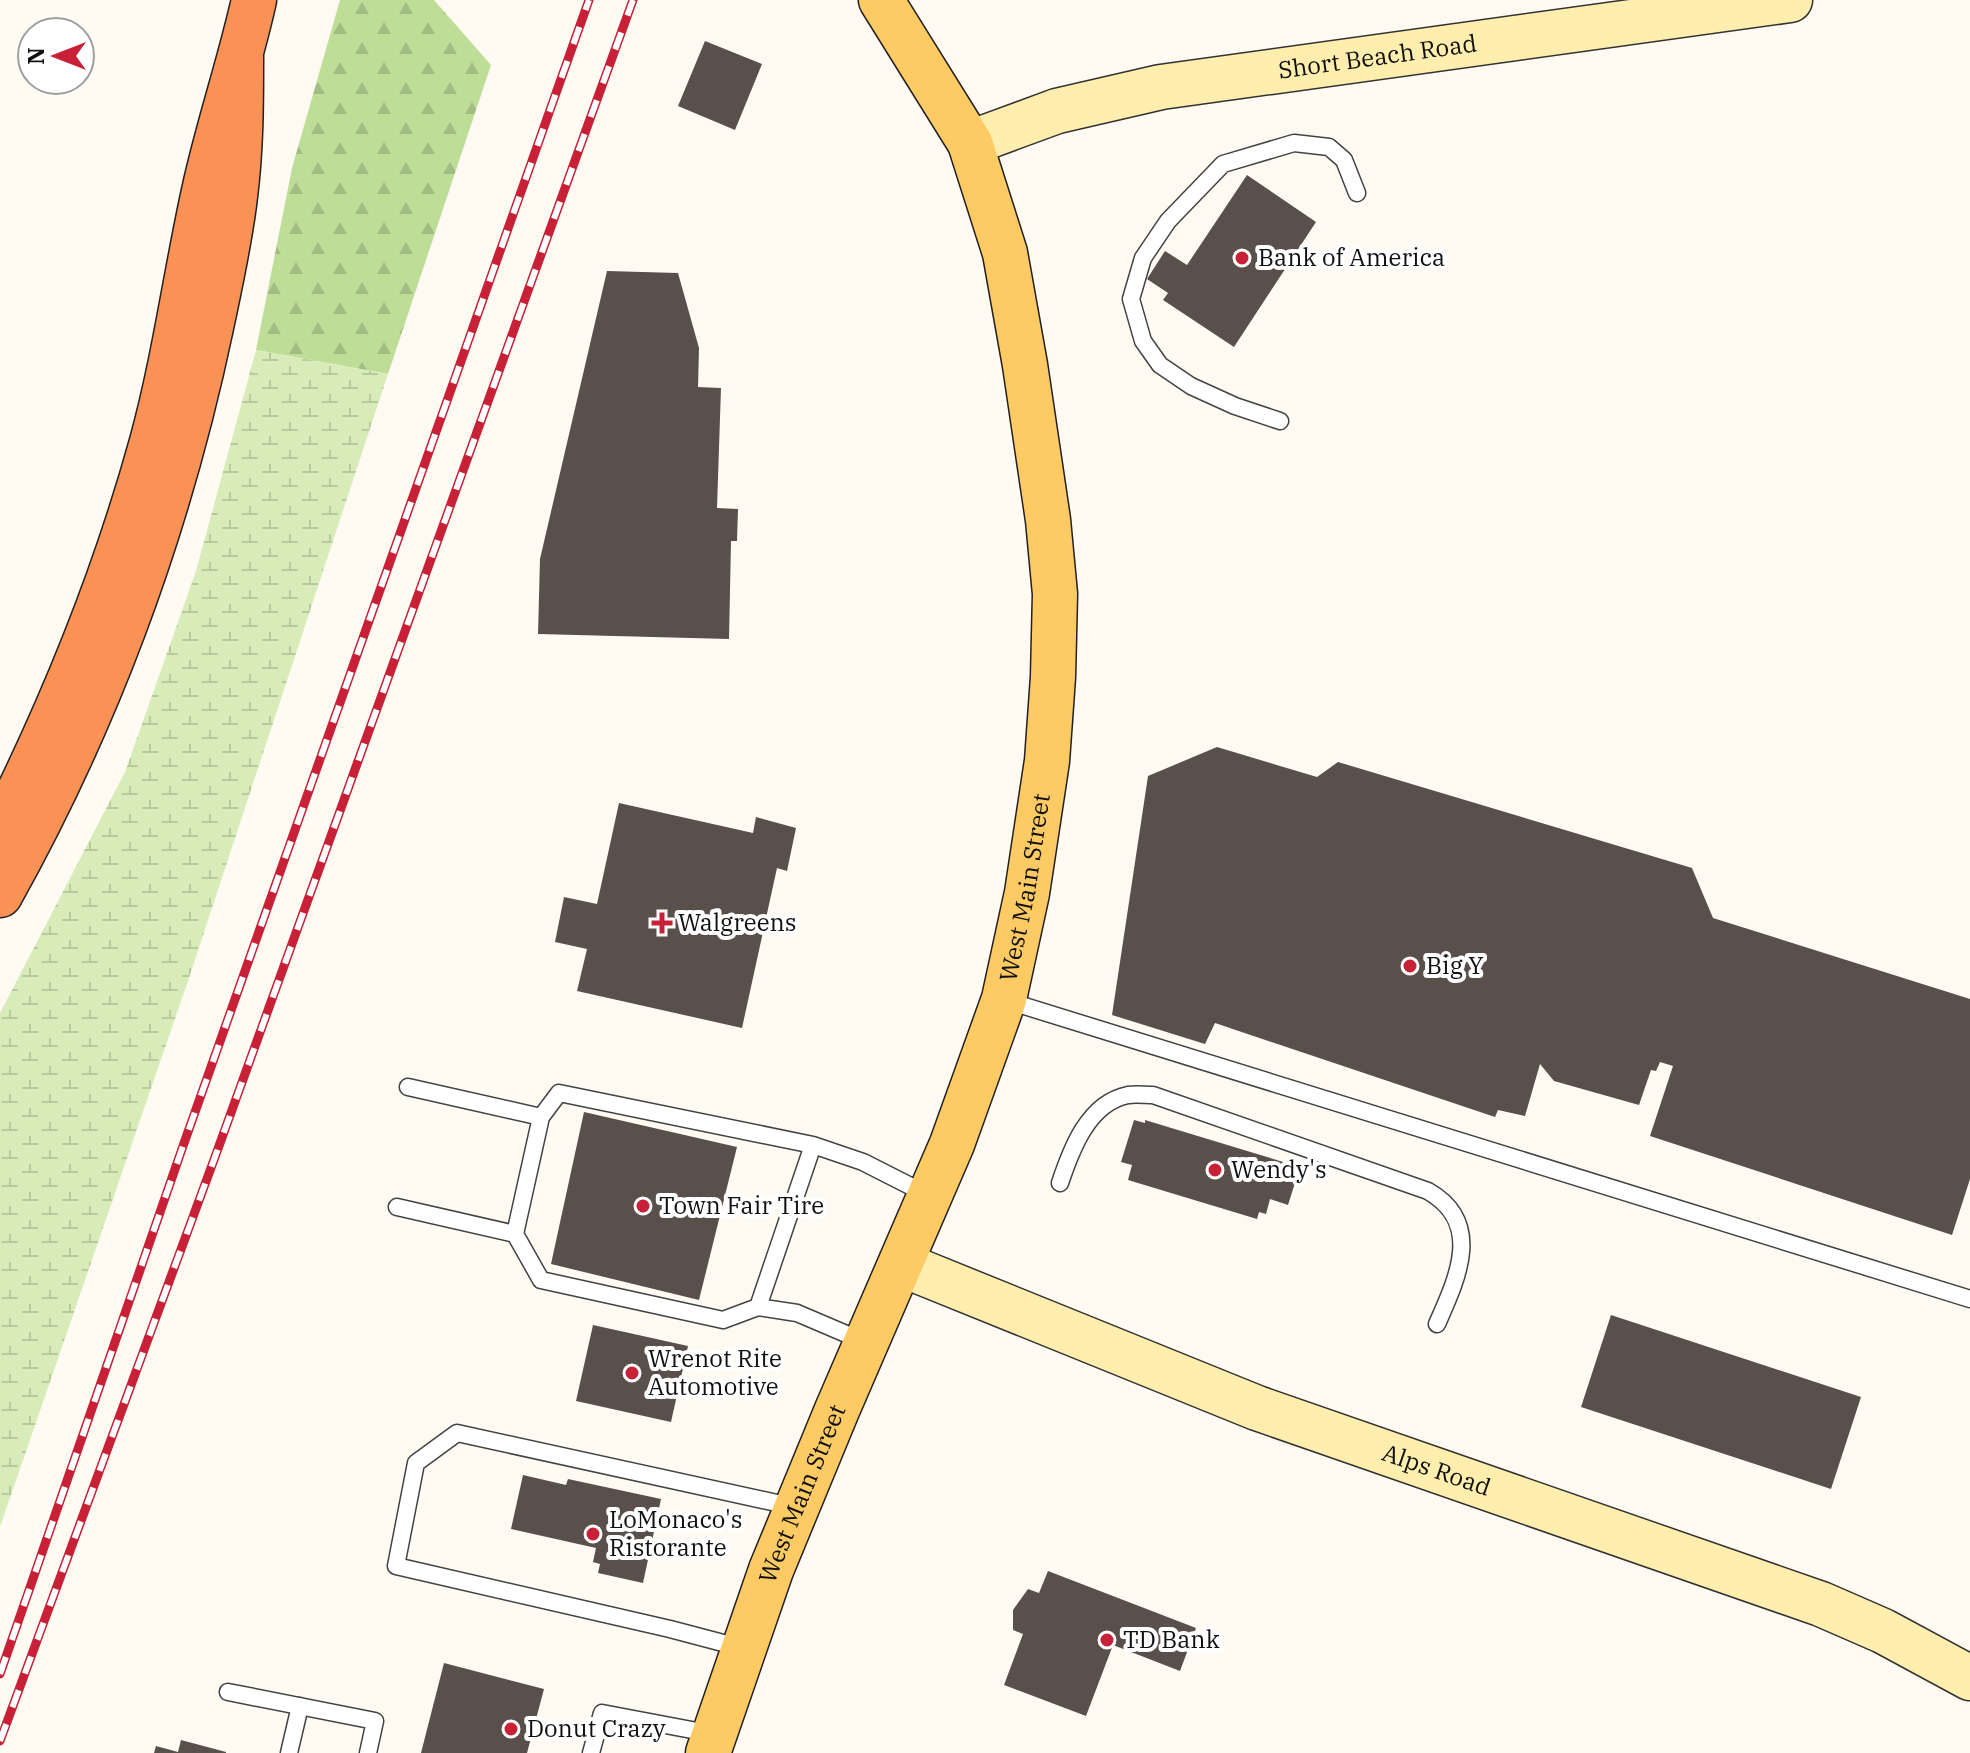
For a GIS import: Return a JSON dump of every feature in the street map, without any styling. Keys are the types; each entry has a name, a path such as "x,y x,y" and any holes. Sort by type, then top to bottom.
{"highway":[{"path":"0,830 66,688 127,526 171,364 216,140 254,0"},
{"path":"0,895 61,778 97,695 158,533 183,449 217,298 235,198 240,143 241,56"}],"main road":[{"name":"West Main Street","path":"711,1744 771,1570 966,1109 1004,999 1027,893 1047,761 1055,594 1046,504 1005,253 970,143 881,0"}],"street":[{"name":"Short Beach Road","path":"970,143 1057,111 1161,87 1790,0"},
{"name":"Alps Road","path":"901,1264 1257,1408 1821,1604 1883,1631 1970,1678"}],"lane":[{"path":"1280,421 1235,406 1191,386 1160,365 1143,341 1131,299 1143,258 1168,221 1223,164 1294,143 1329,147 1344,160 1357,193"},
{"path":"1004,999 1970,1299"},
{"path":"408,1087 541,1117"},
{"path":"867,1343 797,1313 758,1307 723,1320 541,1280 515,1234 541,1117 559,1093 813,1145 863,1162 929,1195"},
{"path":"1060,1183 1079,1134 1102,1108 1126,1095 1153,1095 1428,1191 1441,1198 1457,1219 1463,1252 1456,1281 1437,1324"},
{"path":"758,1307 813,1145"},
{"path":"397,1207 515,1234"},
{"path":"744,1649 396,1566 416,1463 457,1433 796,1507"},
{"path":"228,1692 375,1721 368,1753"},
{"path":"289,1753 300,1706"},
{"path":"591,1753 602,1713 711,1744"}],"green space":[{"path":"340,0 434,0 491,65 388,374 256,350 292,168"},
{"path":"256,350 388,374 188,981 0,1527 0,1013 125,772 196,571"}],"building":[{"path":"705,41 762,64 735,130 678,106"},
{"name":"Bank of America","path":"1247,175 1316,222 1234,347 1163,300 1168,293 1147,279 1165,251 1187,265"},
{"path":"607,271 678,273 699,348 698,387 721,388 717,508 738,509 737,541 731,541 729,639 538,634 540,559"},
{"name":"Big Y","path":"1217,747 1317,777 1338,762 1692,868 1713,918 1970,999 1970,1179 1952,1235 1650,1136 1673,1066 1660,1062 1656,1071 1651,1070 1639,1105 1554,1081 1540,1064 1525,1116 1498,1110 1495,1117 1215,1023 1205,1044 1112,1015 1148,776"},
{"name":"Walgreens","path":"619,803 753,833 756,817 796,828 787,871 777,868 742,1028 577,991 587,949 555,942 564,897 597,904"},
{"name":"Town Fair Tire","path":"584,1112 737,1147 699,1300 551,1264"},
{"name":"Wendy's","path":"1134,1120 1145,1123 1145,1120 1300,1167 1288,1205 1270,1199 1266,1214 1259,1212 1257,1219 1128,1180 1132,1165 1121,1162"},
{"path":"1611,1315 1861,1397 1831,1489 1581,1407"},
{"name":"Wrenot Rite Automotive","path":"593,1325 688,1346 671,1422 576,1401"},
{"name":"LoMonaco's Ristorante","path":"523,1475 566,1485 568,1479 661,1499 643,1583 598,1573 600,1564 593,1562 596,1548 511,1529"},
{"name":"TD Bank","path":"1048,1571 1196,1628 1180,1671 1113,1645 1086,1716 1004,1685 1023,1634 1013,1630 1013,1610 1028,1589 1039,1593"},
{"path":"444,1663 544,1689 527,1753 421,1753"},
{"path":"181,1740 226,1753 154,1753 156,1746 178,1752"}],"railway":[{"path":"0,1674 183,1146 589,0"},
{"path":"0,1741 215,1157 633,0"}],"place":[{"name":"Bank of America","path":"1242,258"},
{"name":"Walgreens","path":"662,923"},
{"name":"Big Y","path":"1410,966"},
{"name":"Wendy's","path":"1215,1170"},
{"name":"Town Fair Tire","path":"643,1206"},
{"name":"Wrenot Rite Automotive","path":"632,1373"},
{"name":"LoMonaco's Ristorante","path":"593,1534"},
{"name":"TD Bank","path":"1107,1640"},
{"name":"Donut Crazy","path":"511,1729"}]}
